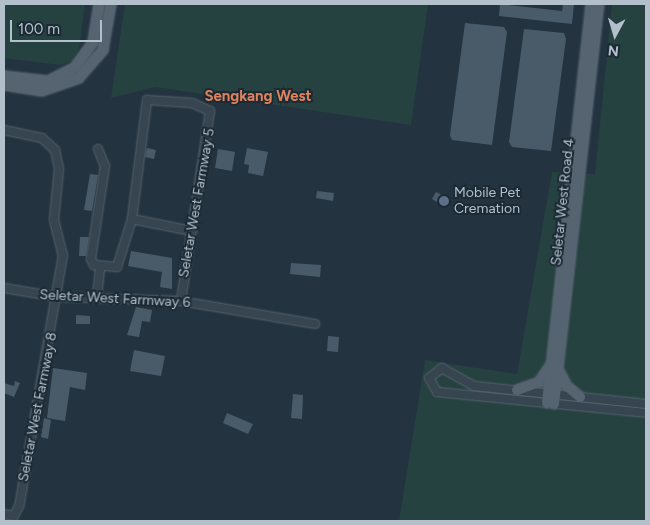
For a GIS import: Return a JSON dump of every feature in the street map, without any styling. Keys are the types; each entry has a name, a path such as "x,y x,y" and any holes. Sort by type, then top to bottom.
{"main road":[{"path":"4,76 48,81 75,68 93,42 99,4"},
{"path":"4,85 42,91 79,78 97,61 105,45 111,4"},
{"name":"Seletar West Road 4","path":"551,399 591,4"},
{"name":"Seletar West Road 4","path":"554,366 599,4"},
{"path":"517,390 539,382 554,366 567,386 580,397"}],"street":[{"name":"Seletar West Farmway 5","path":"132,219 147,100 200,104 212,116 181,301"},
{"name":"Seletar West Farmway 8","path":"4,130 42,138 55,150 59,169 54,220 63,255 58,298 14,516 4,514"},
{"path":"98,149 105,166 91,259 100,266 122,264 132,219 192,231"},
{"path":"98,297 100,266"},
{"name":"Seletar West Farmway 6","path":"4,288 58,298 98,297 181,301 315,324"},
{"path":"646,404 580,397 551,399 517,390 474,386 442,368 429,378 438,392 551,399 646,413"}],"green space":[{"path":"4,4 85,4 79,49 72,61 60,65 4,58"},
{"path":"125,4 428,4 411,125 155,87 111,98"},
{"path":"612,4 646,4 646,521 399,521 425,360 517,374 552,172 595,174"}],"building":[{"path":"500,4 562,11 563,4 574,4 572,24 499,16"},
{"path":"465,23 504,27 507,32 492,145 452,140 450,135"},
{"path":"524,29 564,33 566,39 551,151 512,147 509,142"},
{"path":"147,148 156,150 154,159 145,157"},
{"path":"247,148 268,152 263,176 248,173 249,165 244,164"},
{"path":"218,149 235,152 232,171 215,168"},
{"path":"90,174 98,175 92,211 84,210"},
{"path":"317,191 334,193 333,201 316,198"},
{"path":"436,192 449,199 445,207 432,199"},
{"path":"80,237 89,237 86,256 79,256"},
{"path":"131,251 172,258 172,289 160,287 162,272 128,266"},
{"path":"291,263 321,265 320,277 290,274"},
{"path":"136,307 152,310 150,322 142,321 139,337 127,335"},
{"path":"76,315 90,316 90,324 76,324"},
{"path":"328,336 339,337 338,352 327,351"},
{"path":"134,350 165,356 161,376 130,371"},
{"path":"53,368 87,373 85,390 70,387 65,421 47,418"},
{"path":"15,381 20,383 14,397 4,393 4,383 14,386"},
{"path":"293,394 303,395 302,419 291,418"},
{"path":"227,413 253,424 248,434 223,423"},
{"path":"44,418 51,420 48,439 41,437"}],"place":[{"name":"Mobile Pet Cremation","path":"444,201"}],"district":[{"name":"Sengkang West","path":"258,97"}]}
